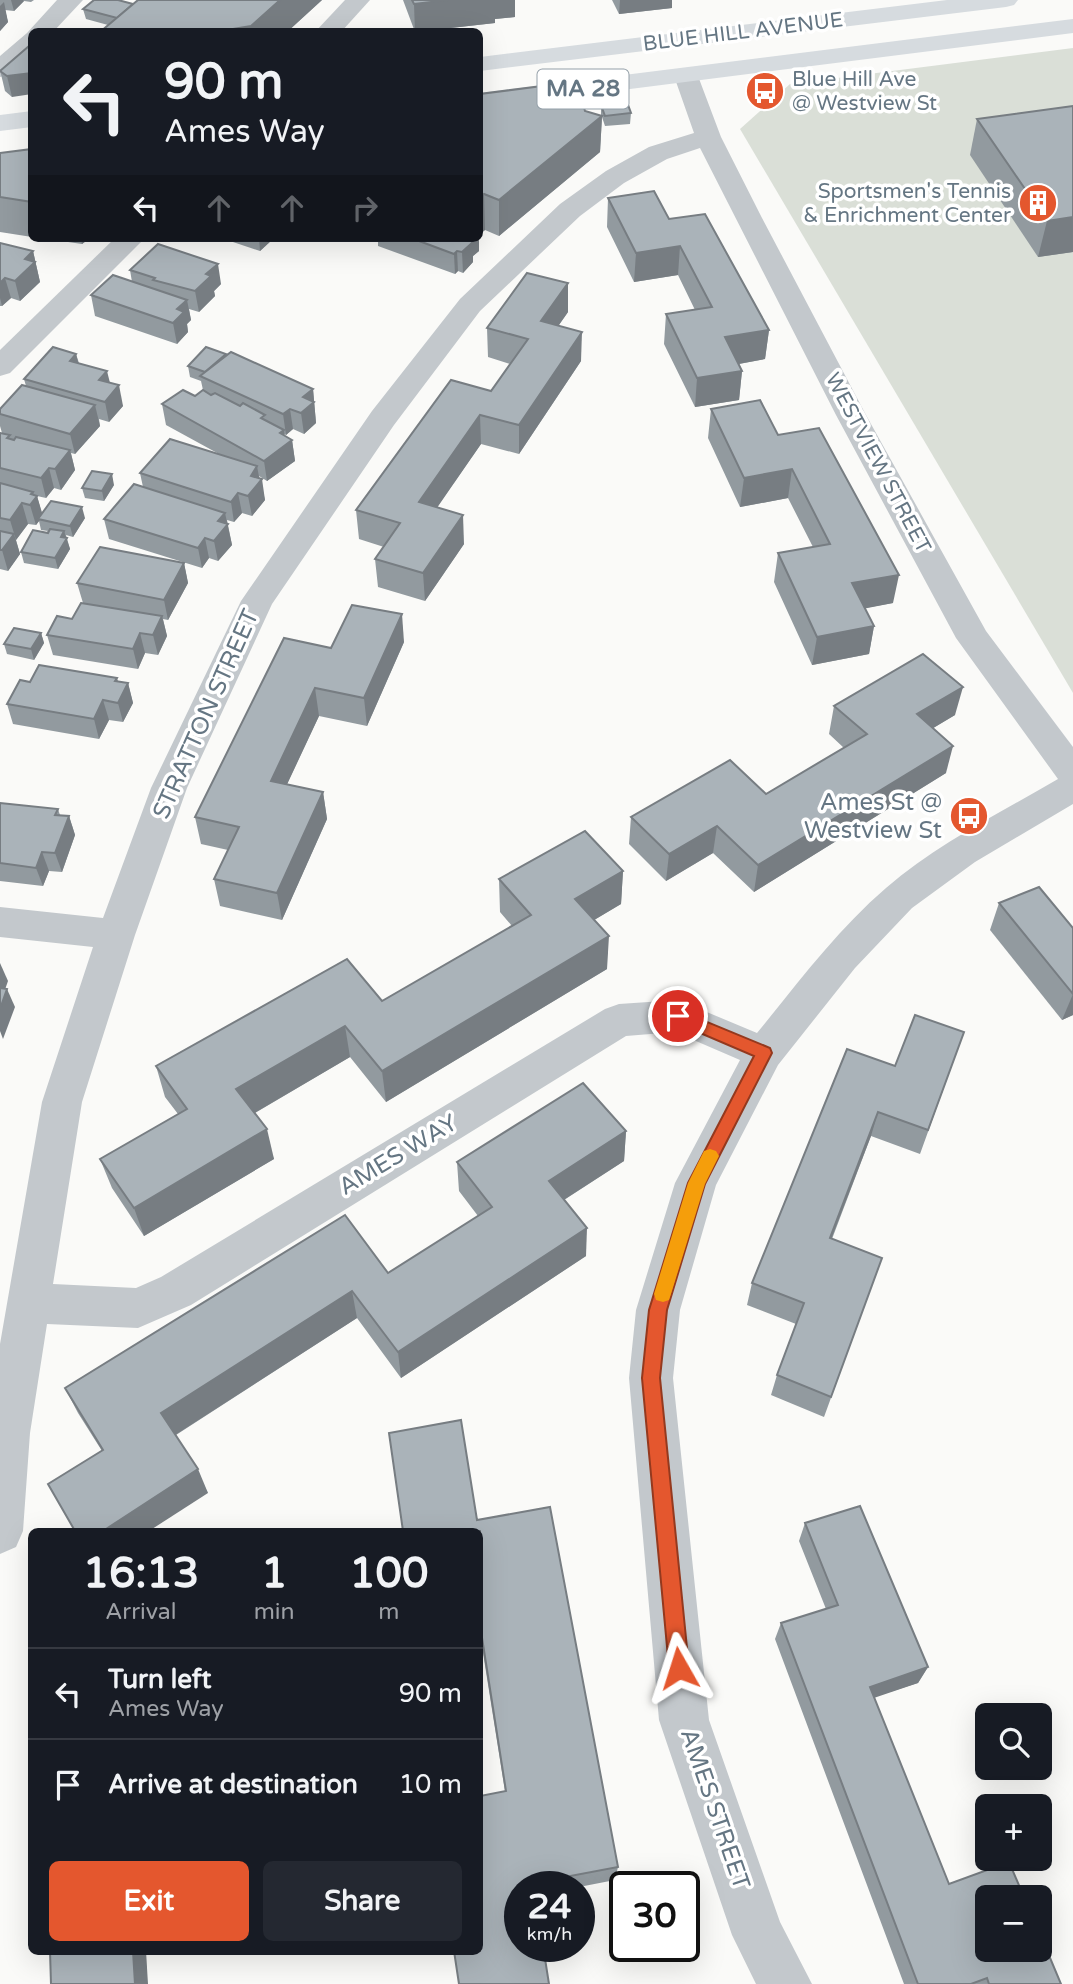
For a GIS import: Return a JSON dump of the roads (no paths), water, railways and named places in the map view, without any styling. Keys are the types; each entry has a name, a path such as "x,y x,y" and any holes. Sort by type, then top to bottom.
{"main road":[{"name":"BLUE HILL AVENUE","path":"492,62 1006,0"},
{"name":"BLUE HILL AVENUE","path":"483,101 1073,26"},
{"path":"669,41 686,76"},
{"path":"492,62 520,97"},
{"path":"0,123 28,120"}],"street":[{"path":"43,28 71,0"},
{"path":"331,28 358,0"},
{"path":"0,70 28,43"},
{"path":"686,76 708,137"},
{"name":"WESTVIEW STREET","path":"708,137 851,415 973,638 1073,773"},
{"name":"STRATTON STREET","path":"0,1531 7,1433 62,1102 116,935 169,788 257,601 383,418 470,305 570,210 615,177 658,153 708,137"},
{"path":"0,367 127,242"},
{"name":"AMES STREET","path":"785,1984 758,1935 684,1720 651,1378 658,1310 696,1183 764,1053 842,957 899,898 962,852 1073,787"},
{"path":"0,922 116,935"},
{"name":"AMES WAY","path":"28,1303 138,1308 176,1291 620,1020 678,1016 764,1053"}],"place":[{"name":"Blue Hill Ave @ Westview St","path":"765,91"},
{"name":"Sportsmen's Tennis & Enrichment Center","path":"1038,203"},
{"name":"Ames St @ Westview St","path":"969,816"}]}
